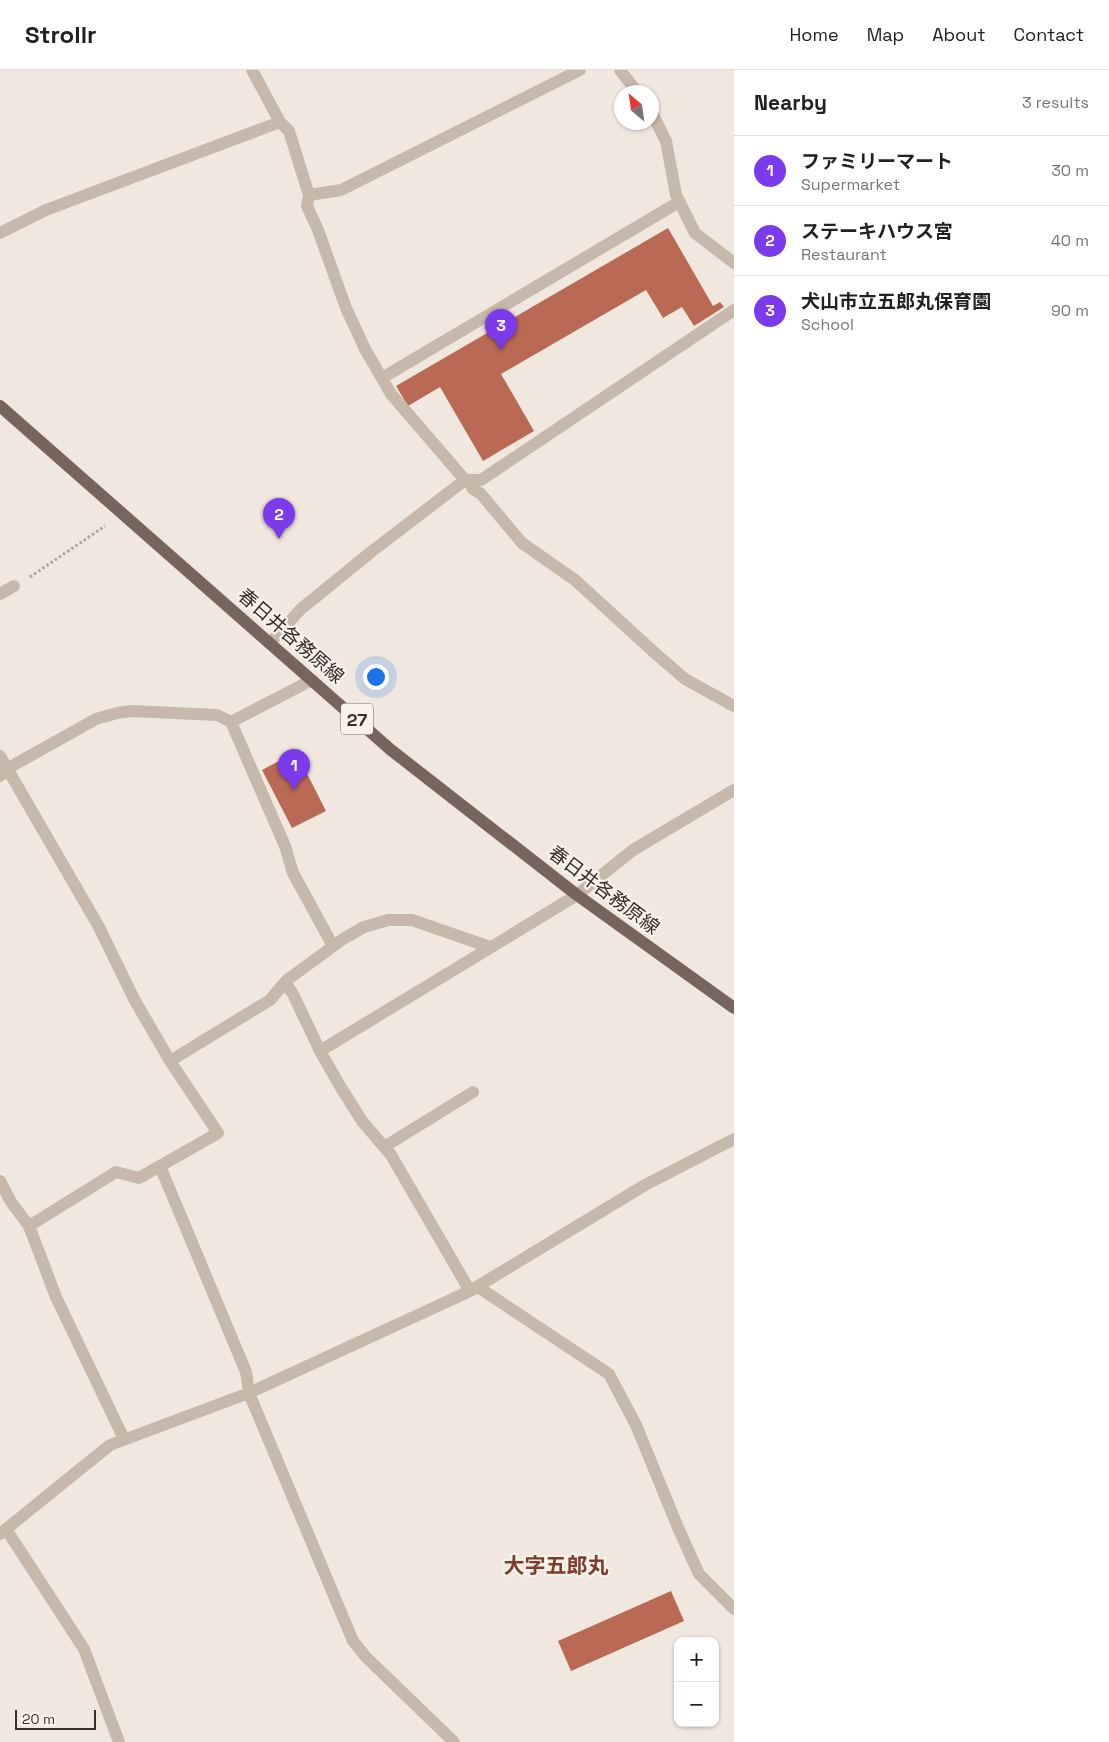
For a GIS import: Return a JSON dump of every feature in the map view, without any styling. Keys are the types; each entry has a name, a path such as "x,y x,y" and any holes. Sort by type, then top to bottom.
{"main road":[{"name":"春日井各務原線","path":"0,406 391,750 577,895 734,1008"}],"street":[{"path":"252,70 280,122 290,131 309,196 308,206 346,308 365,349 391,394 473,489 481,494 522,544 575,580 685,679 734,706"},
{"path":"309,196 341,190 580,70"},
{"path":"620,70 632,85"},
{"path":"0,233 46,210 280,122"},
{"path":"659,127 666,141 676,195 695,233 734,263"},
{"path":"382,378 679,202"},
{"path":"270,643 300,609 371,552 467,480 481,480 734,310"},
{"path":"0,594 14,586"},
{"path":"231,722 312,680"},
{"path":"4,773 12,766 96,719 117,713 132,711 216,715 231,722 248,766 285,846 293,873 333,946"},
{"path":"0,756 4,773 99,927 134,999 170,1062 218,1133 139,1178 116,1172 29,1226"},
{"path":"320,1050 577,895 632,850 734,790"},
{"path":"170,1062 270,1000 285,982 333,946 364,927 388,920 412,920 490,947"},
{"path":"285,982 293,994 320,1050 362,1121 391,1155 474,1289 609,1374 636,1425 699,1574 734,1609"},
{"path":"384,1147 473,1092"},
{"path":"120,1742 84,1649 3,1532 110,1445 249,1393 474,1289 645,1184 734,1139"},
{"path":"160,1166 246,1372 249,1393 353,1641 366,1657 454,1742"},
{"path":"0,1181 11,1202 29,1226 56,1297 124,1439"}],"path":[{"path":"14,586 104,526"}],"building":[{"path":"668,228 713,306 720,302 724,307 694,326 682,307 663,318 646,290 501,374 534,431 483,461 440,387 408,406 396,386"},
{"path":"296,752 326,811 292,828 262,770"},
{"path":"671,1591 684,1621 571,1671 558,1641"}],"place":[{"name":"犬山市立五郎丸保育園","path":"501,350"},
{"name":"ステーキハウス宮","path":"279,539"},
{"name":"ファミリーマート","path":"294,790"}],"district":[{"name":"大字五郎丸","path":"556,1565"}]}
